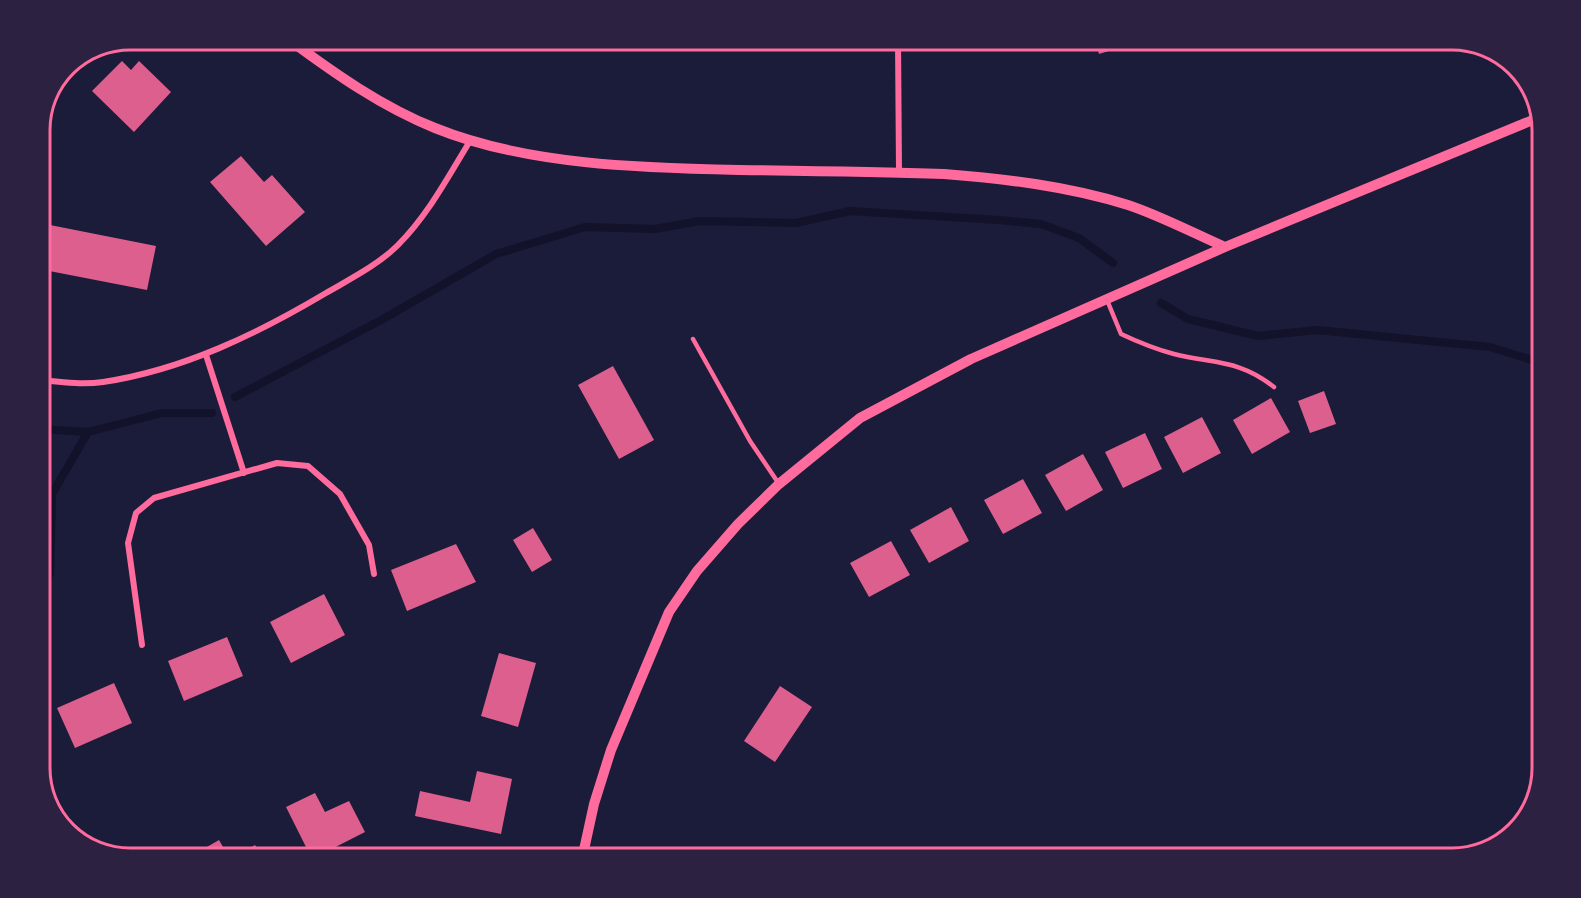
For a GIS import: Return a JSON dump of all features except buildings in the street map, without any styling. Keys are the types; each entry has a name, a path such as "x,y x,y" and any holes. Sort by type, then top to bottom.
{"street":[{"path":"304,50 360,89 434,128 470,141 518,152 636,166 899,173 994,178 1094,195 1131,206 1225,247"},
{"path":"898,50 899,173"},
{"path":"584,848 594,804 611,750 669,612 697,571 738,524 779,484 860,418 971,359 1225,247 1531,121"},
{"path":"50,381 101,382 141,374 206,355 287,316 365,270 396,247 426,214 470,141"},
{"path":"206,355 244,473"},
{"path":"142,645 128,543 136,513 154,498 277,463 308,466 340,494 369,545 374,574"}],"lane":[{"path":"1107,300 1121,334 1175,354 1229,363 1260,376 1274,387"},
{"path":"693,339 750,441 779,484"}],"waterway":[{"path":"235,397 383,319 496,254 585,227 655,229 700,221 796,223 850,211 999,220 1041,224 1079,238 1113,263"},
{"path":"1161,303 1188,319 1258,336 1317,330 1490,347 1531,360"},
{"path":"50,430 88,432 162,413 212,413"},
{"path":"50,574 52,494 88,432"}]}
